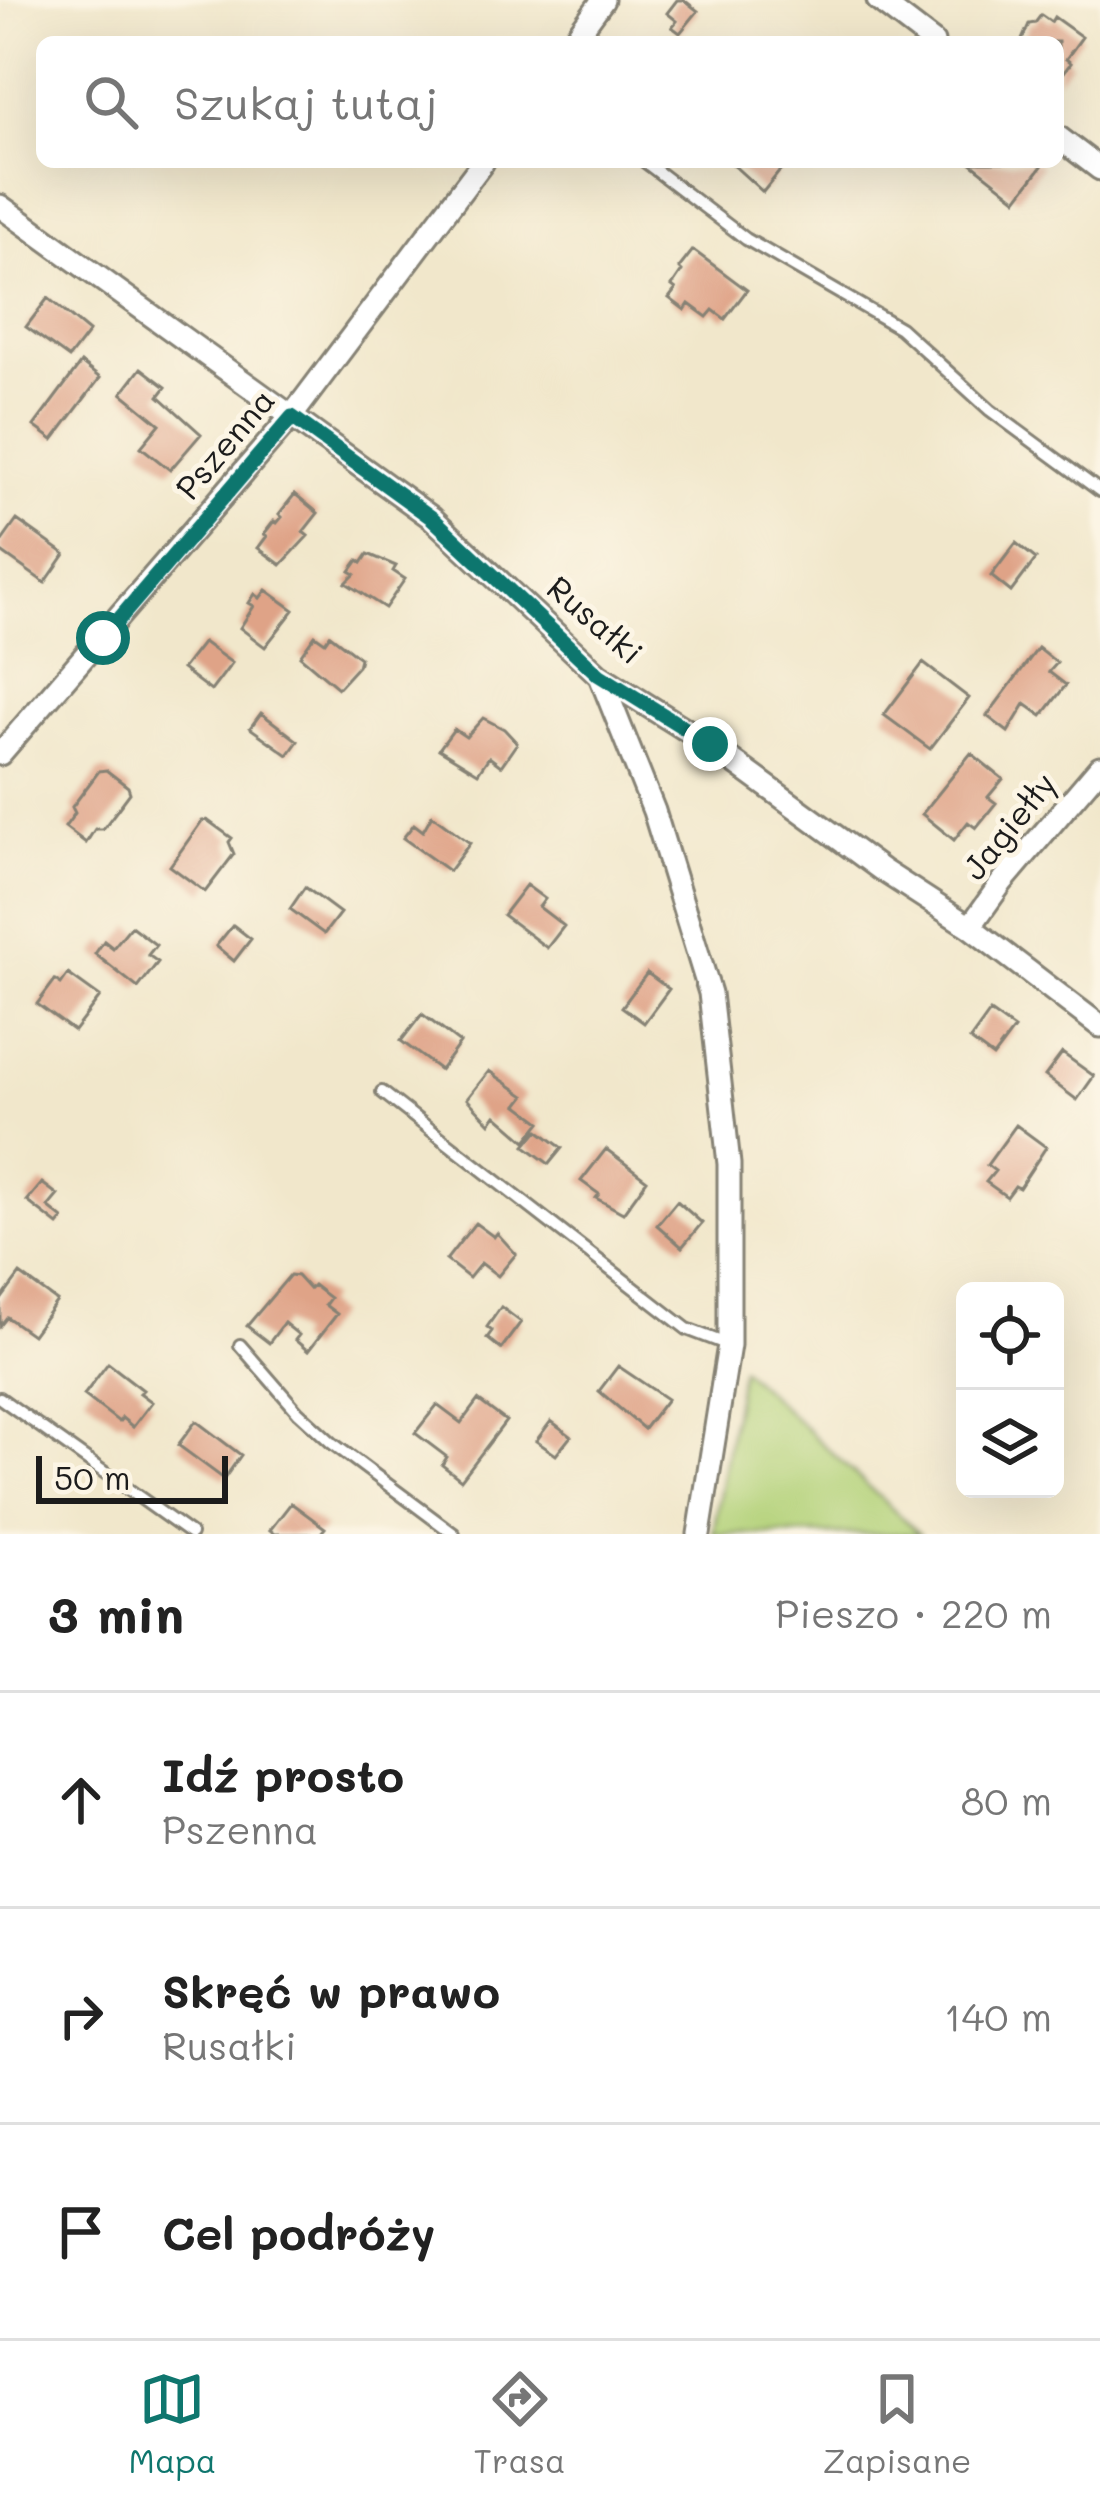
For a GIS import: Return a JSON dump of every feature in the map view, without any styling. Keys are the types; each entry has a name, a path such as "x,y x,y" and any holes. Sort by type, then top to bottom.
{"street":[{"path":"576,36 603,0"},
{"path":"878,0 925,36"},
{"path":"1064,142 1100,169"},
{"name":"Pszenna","path":"0,754 292,417 479,168"},
{"name":"Rusałki","path":"0,206 432,518 599,675 710,744 882,870 970,927 1100,1026"},
{"path":"599,675 654,812 710,993 729,1164 729,1345 699,1534"},
{"name":"Jagiełły","path":"970,927 1100,767"}],"lane":[{"path":"653,168 746,239 900,328 990,410 1100,490"},
{"path":"382,1092 687,1328 729,1345"},
{"path":"240,1345 332,1443 454,1534"},
{"path":"0,1398 191,1534"}],"green space":[{"path":"741,1368 919,1534 713,1534"}],"building":[{"path":"677,0 698,11 680,33 672,27 677,21 667,13"},
{"path":"1041,15 1051,22 1054,17 1082,37 1066,59 1071,63 1064,72 1064,36 1024,36 1029,24"},
{"path":"737,168 782,168 763,192"},
{"path":"978,168 1040,168 1017,199"},
{"path":"693,250 747,290 725,319 713,310 707,317 689,304 685,310 669,298 682,271 679,268"},
{"path":"48,298 89,332 69,358 26,327"},
{"path":"81,363 100,378 53,440 34,426"},
{"path":"141,368 166,387 159,396 201,434 170,470 141,447 160,424 122,393"},
{"path":"295,494 318,513 303,532 308,536 281,565 258,548"},
{"path":"17,520 65,554 45,583 0,551"},
{"path":"1016,543 1036,559 1011,592 991,576"},
{"path":"368,554 396,566 393,571 405,579 385,608 346,583 355,574 350,571 358,560 362,563"},
{"path":"266,590 294,610 265,647 240,628 254,606 249,603 255,594 260,598"},
{"path":"315,635 325,642 330,635 360,658 338,688 300,656"},
{"path":"203,642 232,663 211,691 182,669"},
{"path":"1038,648 1057,663 1049,672 1066,685 1042,716 1025,704 1008,732 987,716"},
{"path":"923,663 969,698 930,749 884,715"},
{"path":"261,713 298,741 288,755 250,728"},
{"path":"483,718 517,743 501,766 489,757 478,773 439,749 454,729 466,737"},
{"path":"971,753 1003,779 988,797 996,803 976,828 968,822 954,840 922,814"},
{"path":"106,770 130,793 86,843 65,827 75,813 72,807 99,771"},
{"path":"432,815 470,843 449,871 403,838 414,824 423,831"},
{"path":"207,820 232,838 234,854 205,892 170,866"},
{"path":"526,885 545,899 539,907 564,926 547,948 503,915"},
{"path":"305,887 340,913 324,934 290,909"},
{"path":"233,925 251,939 234,961 216,946"},
{"path":"131,926 156,945 148,955 158,962 138,988 95,954 104,941 113,948"},
{"path":"647,973 669,989 644,1023 622,1007"},
{"path":"68,974 100,997 74,1031 37,1004 55,980 61,984"},
{"path":"990,1012 1014,1029 993,1057 970,1040"},
{"path":"422,1014 460,1043 440,1070 401,1041"},
{"path":"1062,1053 1094,1076 1077,1100 1045,1076"},
{"path":"489,1071 525,1096 518,1105 541,1122 526,1141 496,1115 490,1123 467,1099"},
{"path":"1016,1125 1046,1147 1019,1188 1015,1186 1007,1197 986,1182 995,1171 987,1165"},
{"path":"538,1130 562,1148 549,1164 525,1146"},
{"path":"606,1149 647,1180 623,1213 596,1198 599,1194 581,1181"},
{"path":"42,1183 58,1195 48,1207 63,1219 58,1225 27,1201"},
{"path":"677,1201 702,1223 682,1247 657,1225"},
{"path":"475,1223 494,1237 497,1233 516,1254 498,1276 481,1263 469,1278 446,1260"},
{"path":"20,1274 57,1301 32,1335 7,1317 0,1326 0,1301"},
{"path":"290,1275 330,1298 325,1305 337,1314 308,1351 284,1323 269,1343 247,1326"},
{"path":"501,1307 521,1322 501,1349 487,1338 492,1331 487,1327"},
{"path":"108,1363 152,1402 133,1427 84,1395"},
{"path":"618,1366 667,1399 644,1429 599,1391"},
{"path":"478,1400 506,1421 461,1480 442,1465 447,1457 415,1433 437,1405 461,1423"},
{"path":"196,1421 241,1455 224,1479 178,1445"},
{"path":"551,1421 571,1436 556,1455 536,1441"},
{"path":"291,1503 325,1528 320,1534 270,1530"}],"route":[{"path":"103,638 292,417 432,518 599,675 710,744"}]}
